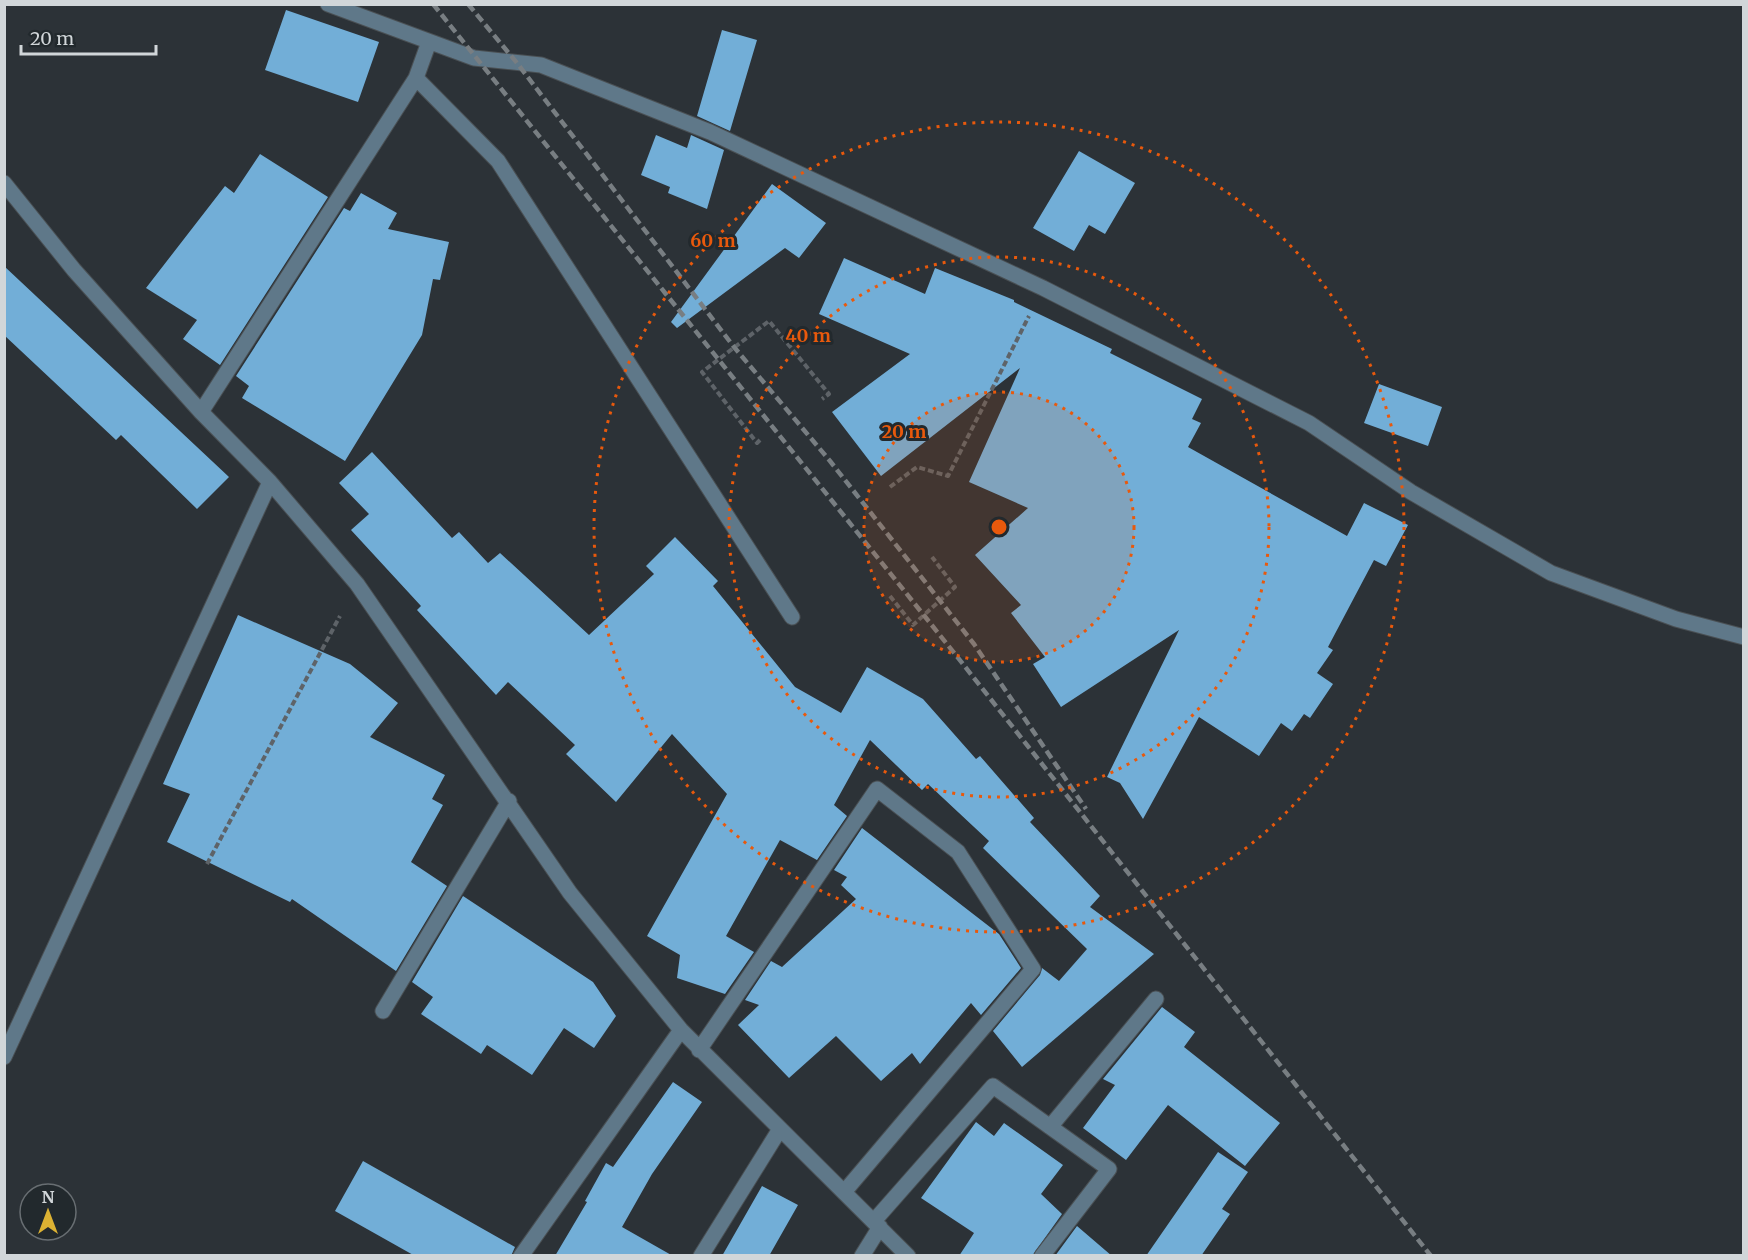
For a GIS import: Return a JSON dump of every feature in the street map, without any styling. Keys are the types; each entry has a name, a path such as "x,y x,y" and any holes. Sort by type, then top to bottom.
{"street":[{"path":"328,4 365,11 429,42 474,58 541,65 710,132 1043,288 1309,423 1412,492 1551,573 1676,619 1743,637"},
{"path":"201,412 416,78 429,42"},
{"path":"416,78 498,161 792,617"},
{"path":"4,183 74,270 201,412 270,482 357,584 509,801 570,893 681,1030 908,1256"},
{"path":"4,1057 270,482"},
{"path":"699,1050 877,789 958,852 1033,969 845,1191"},
{"path":"383,1011 509,801"},
{"path":"1050,1128 1156,999"},
{"path":"522,1256 681,1030"},
{"path":"862,1256 877,1224 993,1086 1109,1169 1042,1256"},
{"path":"701,1256 780,1129"}],"path":[{"path":"890,487 917,467 948,476 1033,309"},
{"path":"760,440 757,444 702,372 769,321 829,394 822,399"},
{"path":"890,596 913,625 955,586 932,557"},
{"path":"207,864 357,584"}],"building":[{"path":"286,10 379,42 358,102 265,70"},
{"path":"722,30 757,40 730,131 697,116"},
{"path":"656,135 687,148 691,135 724,150 707,209 668,193 670,187 641,175"},
{"path":"1079,151 1135,183 1105,234 1089,225 1074,251 1033,228"},
{"path":"260,154 328,197 220,365 183,339 197,320 146,288 225,186 234,193"},
{"path":"772,184 826,223 799,258 785,248 677,328 671,322"},
{"path":"361,193 397,213 388,229 449,242 440,280 433,279 422,335 345,461 242,398 249,386 236,376 344,208 350,211"},
{"path":"844,258 925,294 935,268 1014,300 1112,349 1110,353 1202,399 1192,419 1201,423 1188,447 1347,536 1364,503 1408,525 1386,566 1374,560 1328,647 1333,650 1317,673 1333,684 1310,718 1304,714 1292,731 1281,723 1259,756 1199,717 1143,819 1120,783 1107,777 1179,630 1061,707 1033,664 1045,657 1011,613 1021,605 975,555 1028,508 969,482 1020,368 881,476 832,412 910,354 819,314"},
{"path":"4,266 229,477 197,509 121,435 116,440 4,335"},
{"path":"1379,384 1442,407 1428,446 1364,423"},
{"path":"372,452 452,538 459,532 488,563 500,553 589,635 654,574 646,566 675,537 718,581 713,586 795,687 841,713 867,667 923,699 976,759 980,756 1034,818 1030,822 1100,896 1090,907 1154,954 1022,1067 993,1031 1040,975 1042,968 1059,981 1087,949 983,848 989,841 928,784 922,790 870,740 834,805 847,816 817,860 780,840 726,936 754,952 725,994 677,978 680,955 647,936 727,794 672,734 616,802 566,754 575,745 508,682 496,695 417,610 421,606 351,530 369,514 339,483"},
{"path":"238,615 350,664 398,703 370,737 445,775 432,799 443,805 411,862 447,886 396,971 292,899 290,902 167,842 190,794 163,784"},
{"path":"862,828 999,934 1021,968 981,1015 971,1003 920,1064 912,1053 881,1081 836,1036 789,1078 738,1025 759,1005 745,1000 771,961 782,967 856,899 841,885 847,877 834,870"},
{"path":"463,896 593,982 616,1016 594,1048 564,1028 532,1075 487,1045 481,1054 421,1014 433,997 412,982"},
{"path":"1162,1007 1195,1032 1184,1047 1280,1123 1245,1166 1168,1105 1126,1160 1083,1128 1115,1085 1103,1079"},
{"path":"673,1082 702,1102 652,1174 622,1227 673,1256 555,1256 587,1202 585,1201 606,1163 613,1167"},
{"path":"976,1122 994,1136 1004,1123 1063,1165 1041,1194 1062,1214 1032,1256 959,1256 974,1233 921,1198"},
{"path":"1218,1152 1248,1172 1222,1209 1230,1214 1201,1256 1146,1256"},
{"path":"363,1161 515,1247 511,1256 415,1256 335,1211"},
{"path":"762,1186 798,1205 769,1256 722,1256"},
{"path":"1077,1226 1112,1256 1055,1256"}],"railway":[{"path":"433,4 955,654 1431,1256"},
{"path":"468,4 517,63 734,347 830,461 974,644 1086,809"}]}
